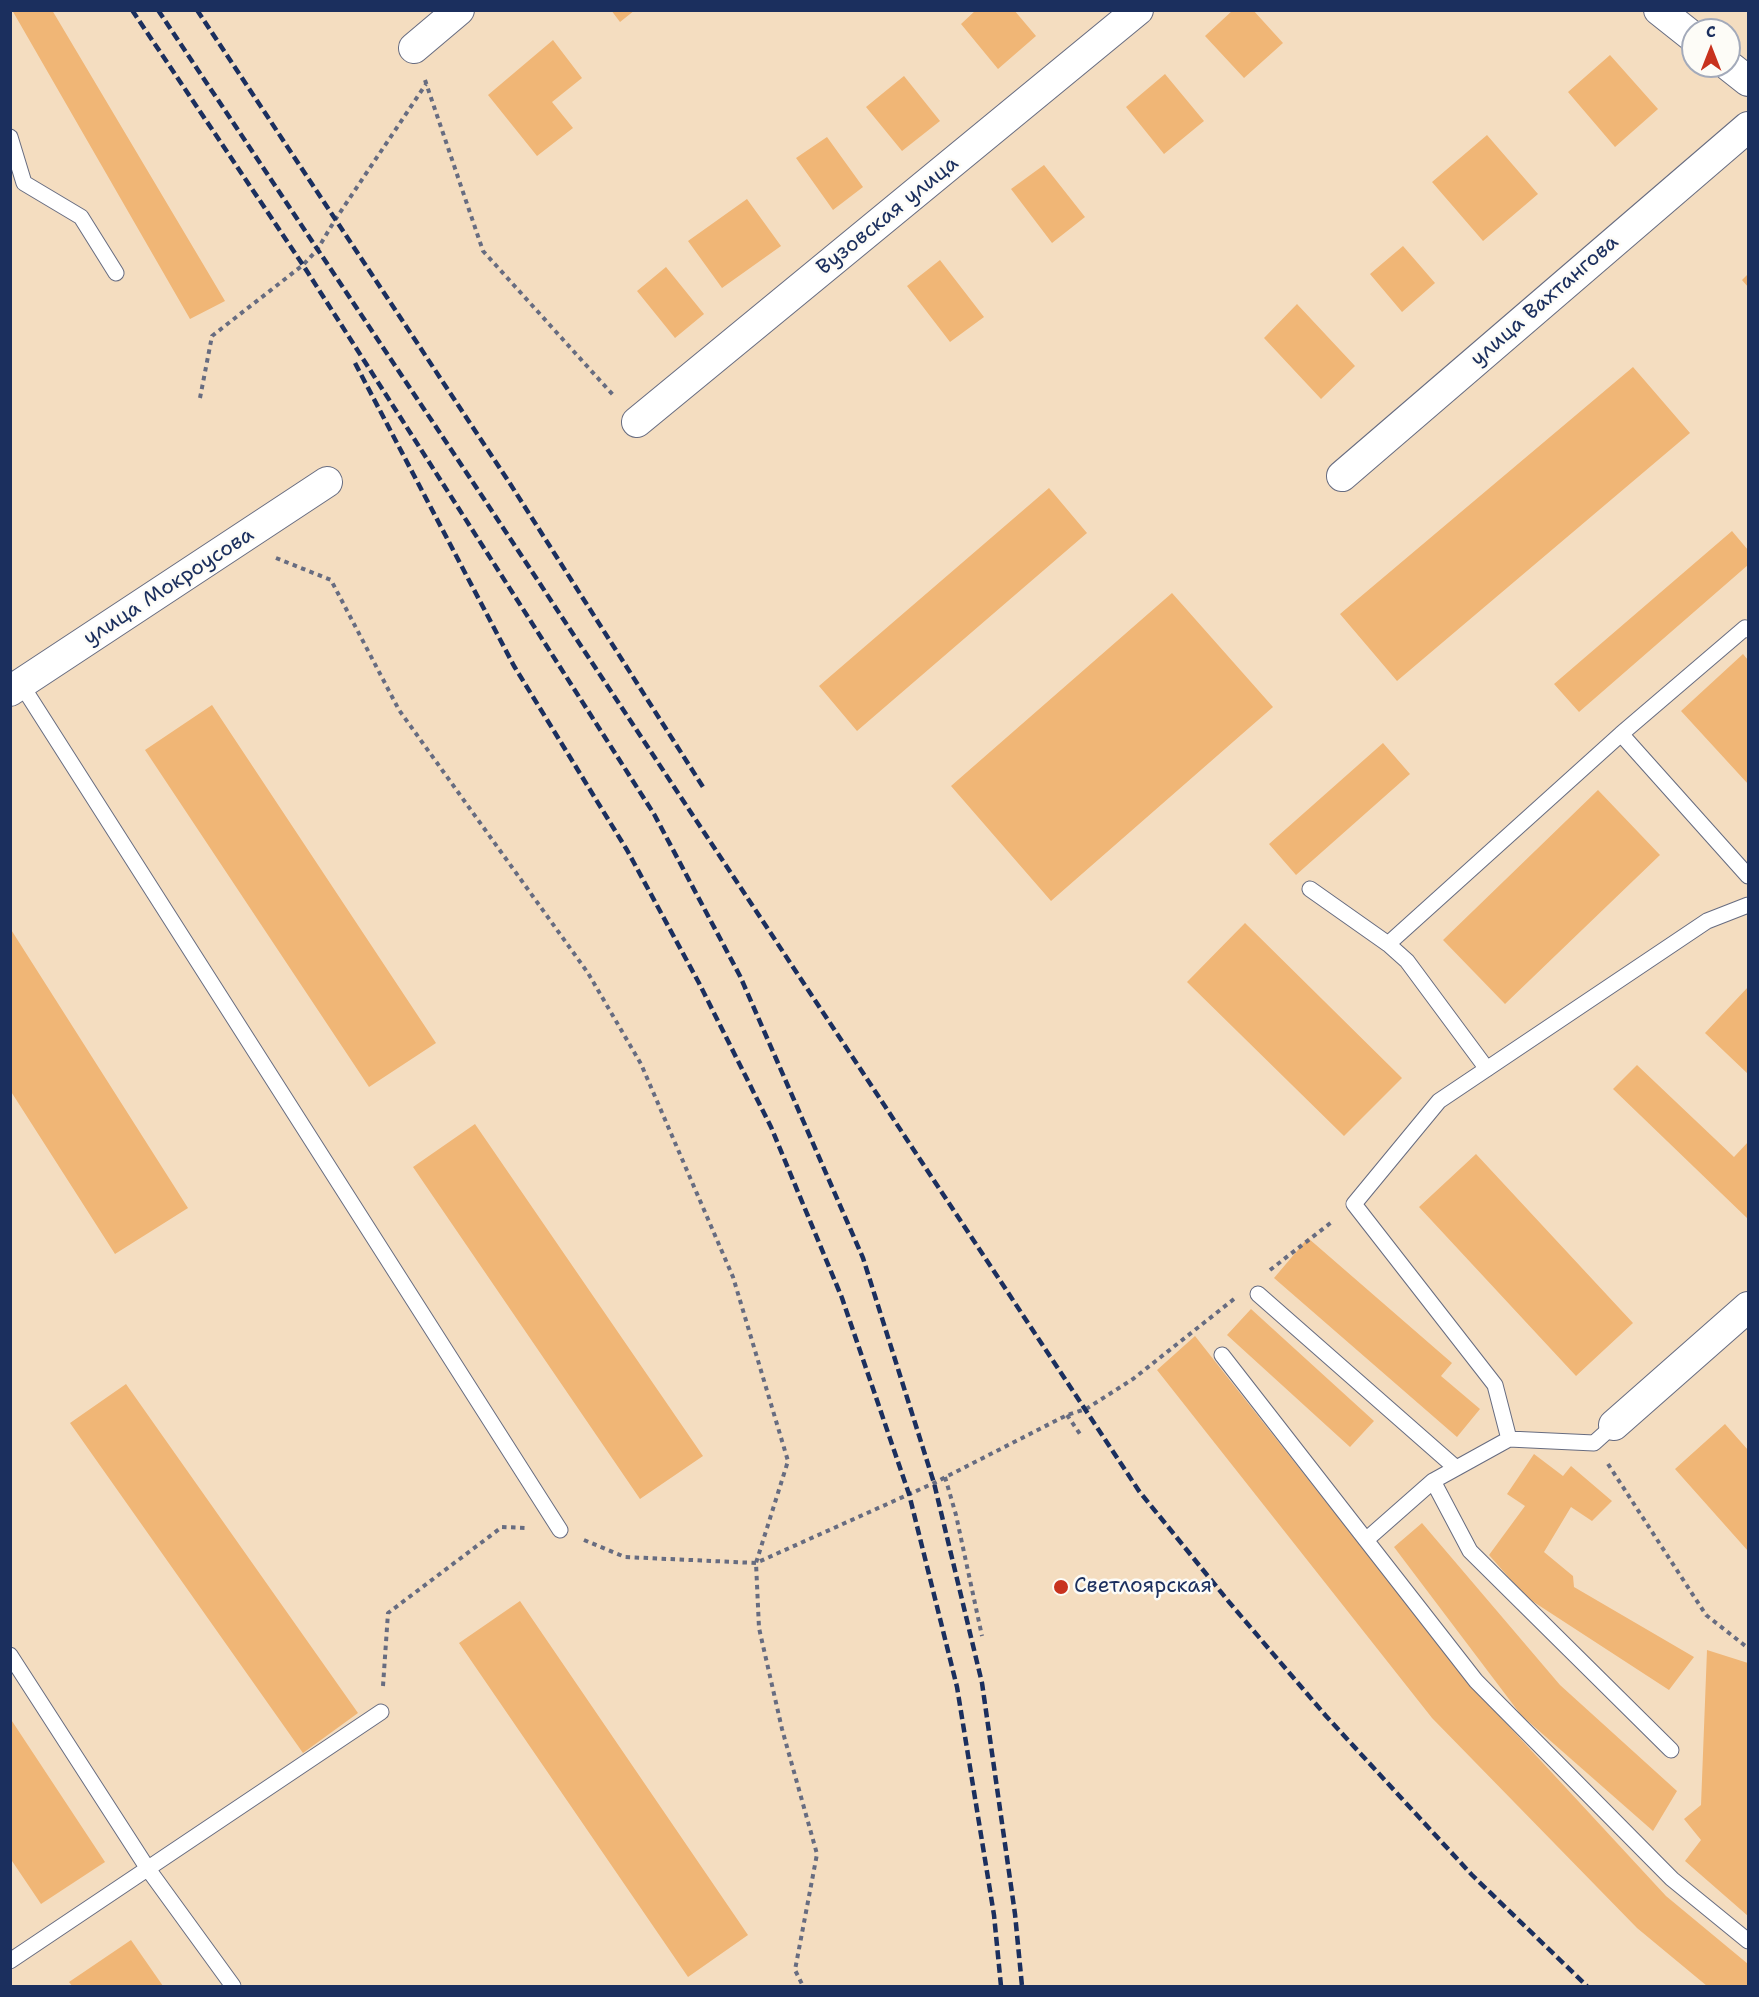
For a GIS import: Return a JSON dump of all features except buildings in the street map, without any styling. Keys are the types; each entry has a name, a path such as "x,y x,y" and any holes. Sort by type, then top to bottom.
{"street":[{"path":"414,48 459,10"},
{"name":"Вузовская улица","path":"637,422 1138,10"},
{"path":"1659,10 1681,28"},
{"name":"улица Вахтангова","path":"1342,476 1749,128"},
{"name":"улица Мокроусова","path":"16,688 327,482"},
{"path":"1604,1434 1749,1307"}],"lane":[{"path":"10,137 24,183 81,217 116,273"},
{"path":"1388,944 1621,734 1745,628 1749,630"},
{"path":"16,688 560,1530"},
{"path":"1621,734 1749,876"},
{"path":"1310,889 1388,944 1407,961 1487,1069"},
{"path":"1509,1439 1495,1385 1354,1204 1439,1101 1707,921 1749,905"},
{"path":"1258,1294 1456,1468"},
{"path":"1222,1355 1476,1681 1672,1879 1749,1941"},
{"path":"1366,1540 1433,1481 1509,1439 1604,1434"},
{"path":"1433,1481 1470,1551 1671,1750"},
{"path":"10,1655 148,1869 233,1986"},
{"path":"10,1961 381,1712"}],"path":[{"path":"414,48 483,251 637,422"},
{"path":"200,398 212,336 303,265 317,250 426,84"},
{"path":"237,542 331,580 399,710 588,973 641,1064 733,1277 788,1461 756,1563 759,1628 782,1729 817,1854 795,1970 803,1986"},
{"path":"1262,1277 1354,1204"},
{"path":"381,1712 388,1613 502,1527 560,1530 625,1557 756,1563 945,1478 1067,1415 1086,1409 1132,1379 1234,1298"},
{"path":"1067,1415 1080,1434"},
{"path":"1604,1434 1706,1615 1749,1648"},
{"path":"945,1478 956,1515 982,1636"}],"railway":[{"path":"132,10 303,265 654,814 740,976 863,1258 934,1483 982,1683 1015,1914 1022,1986"},
{"path":"158,10 1139,1491 1326,1716 1472,1875 1587,1986"},
{"path":"197,10 509,482 703,787"},
{"path":"355,363 514,666 627,850 699,983 771,1127 842,1298 909,1494 957,1687 994,1915 1001,1986"}],"place":[{"name":"Светлоярская","path":"1061,1587"}]}
